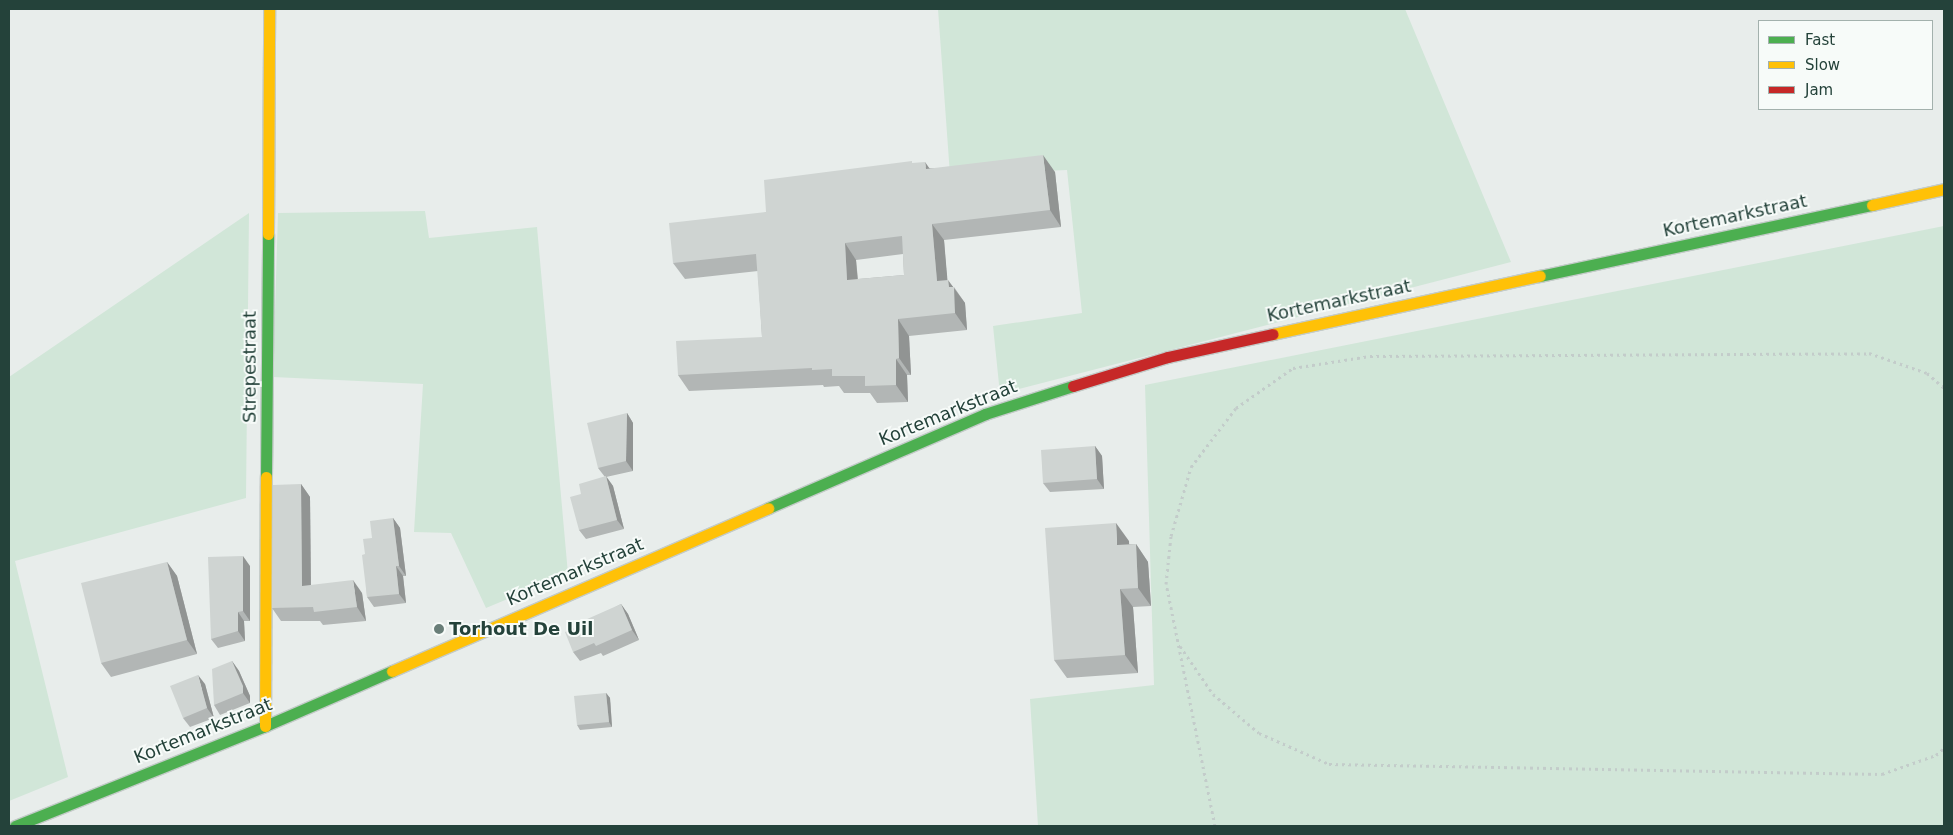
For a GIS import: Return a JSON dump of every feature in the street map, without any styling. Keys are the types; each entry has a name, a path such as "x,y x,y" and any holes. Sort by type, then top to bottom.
{"street":[{"name":"Strepestraat","path":"265,726 269,9"},
{"name":"Kortemarkstraat","path":"15,826 265,726 985,414 1168,357 1944,189"}],"path":[{"path":"1216,826 1166,584 1171,536 1191,467 1236,408 1294,368 1370,356 1868,352 1926,373 1944,388"},
{"path":"1178,644 1213,694 1258,733 1330,764 1882,774 1936,754 1944,748"}],"green space":[{"path":"938,9 1405,9 1511,262 1000,394 993,326 1082,313 1067,170 950,175"},
{"path":"425,211 429,238 537,227 568,574 486,608 451,533 414,532 423,384 273,377 278,213"},
{"path":"249,213 246,498 15,561 68,777 9,801 9,377"},
{"path":"1944,226 1944,826 1038,826 1030,699 1154,685 1145,385"}],"building":[{"path":"1043,155 1050,210 932,224 937,281 948,280 949,287 954,287 955,313 898,319 899,358 896,359 896,385 865,386 865,376 832,376 832,369 812,370 812,368 678,375 676,341 762,337 756,254 673,263 669,223 766,212 764,180 912,161 912,163 925,162 926,169","holes":["902,236 904,275 847,280 845,243"]},
{"path":"627,413 626,461 598,468 587,423"},
{"path":"1095,446 1097,479 1043,483 1041,450"},
{"path":"606,476 617,520 579,530 570,497 581,494 579,484"},
{"path":"301,484 302,586 353,580 357,607 314,612 313,607 272,608 273,485"},
{"path":"393,518 399,566 396,566 399,594 367,597 362,555 365,554 363,539 372,538 370,521"},
{"path":"1116,523 1117,545 1136,544 1138,588 1120,589 1125,655 1054,660 1045,528"},
{"path":"243,556 243,611 238,612 238,631 211,639 208,557"},
{"path":"167,562 187,640 101,663 81,583"},
{"path":"621,604 632,630 596,646 594,643 573,652 565,632 586,623 585,620"},
{"path":"232,661 243,686 243,693 214,705 212,669"},
{"path":"198,675 207,708 183,718 170,686"},
{"path":"606,693 609,722 577,725 574,696"}],"traffic: fast":[{"path":"1540,276 1872,205"},
{"path":"266,477 268,234"},
{"path":"768,508 985,414 1073,386"},
{"path":"15,826 265,726 392,671"}],"traffic: slow":[{"path":"268,234 269,9"},
{"path":"1872,205 1944,189"},
{"path":"1273,334 1540,276"},
{"path":"265,726 266,477"},
{"path":"392,671 768,508"}],"traffic: jam":[{"path":"1073,386 1168,357 1273,334"}],"place":[{"name":"Torhout De Uil","path":"439,629"}]}
